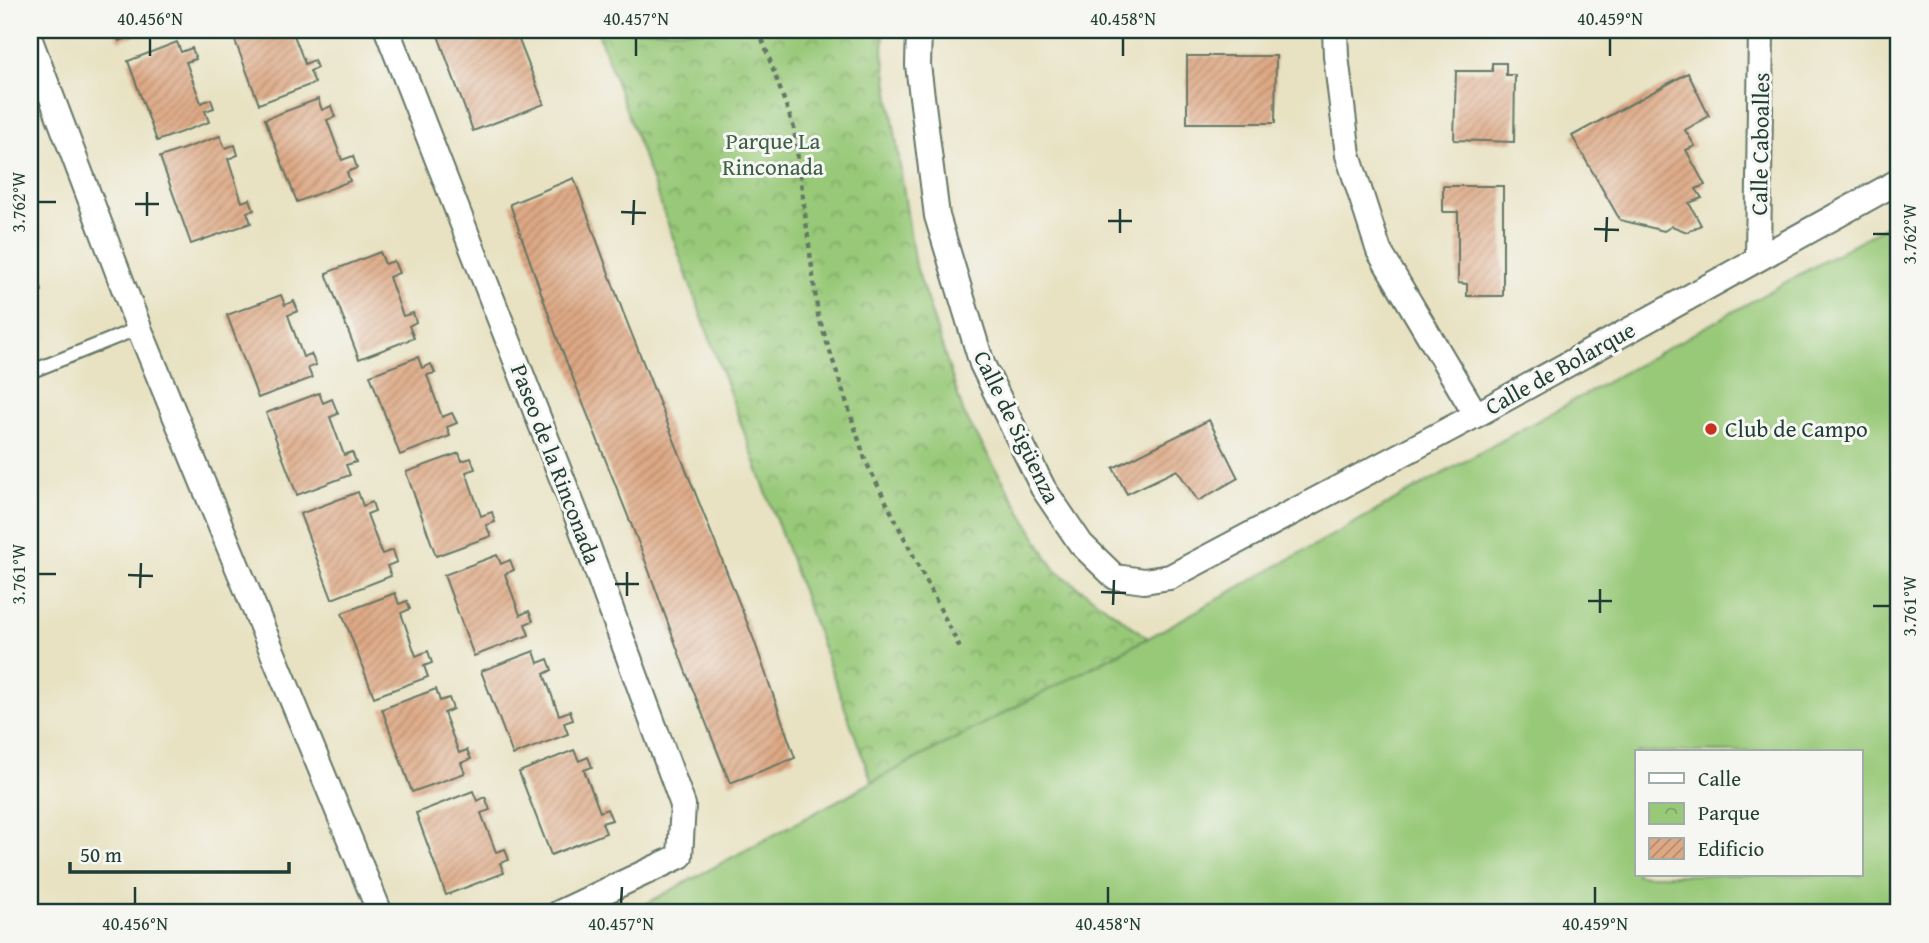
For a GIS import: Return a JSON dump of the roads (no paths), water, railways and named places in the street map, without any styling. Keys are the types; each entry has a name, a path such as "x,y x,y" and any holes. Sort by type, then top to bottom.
{"street":[{"name":"Paseo de la Rinconada","path":"387,30 579,522 683,805 680,856 559,913"},
{"name":"Calle de Sigüenza","path":"919,30 918,65 937,216 982,364 1043,488 1081,544 1115,577 1144,581 1170,577 1476,415"},
{"name":"Calle de Bolarque","path":"1335,30 1335,56 1348,155 1379,251 1476,415 1899,181"},
{"name":"Calle Caboalles","path":"1758,258 1761,30"},
{"path":"30,40 139,328 380,913"}],"lane":[{"path":"30,372 139,328"}],"place":[{"name":"Club de Campo","path":"1711,429"}],"park label":[{"name":"Parque La Rinconada","path":"773,154"}]}
